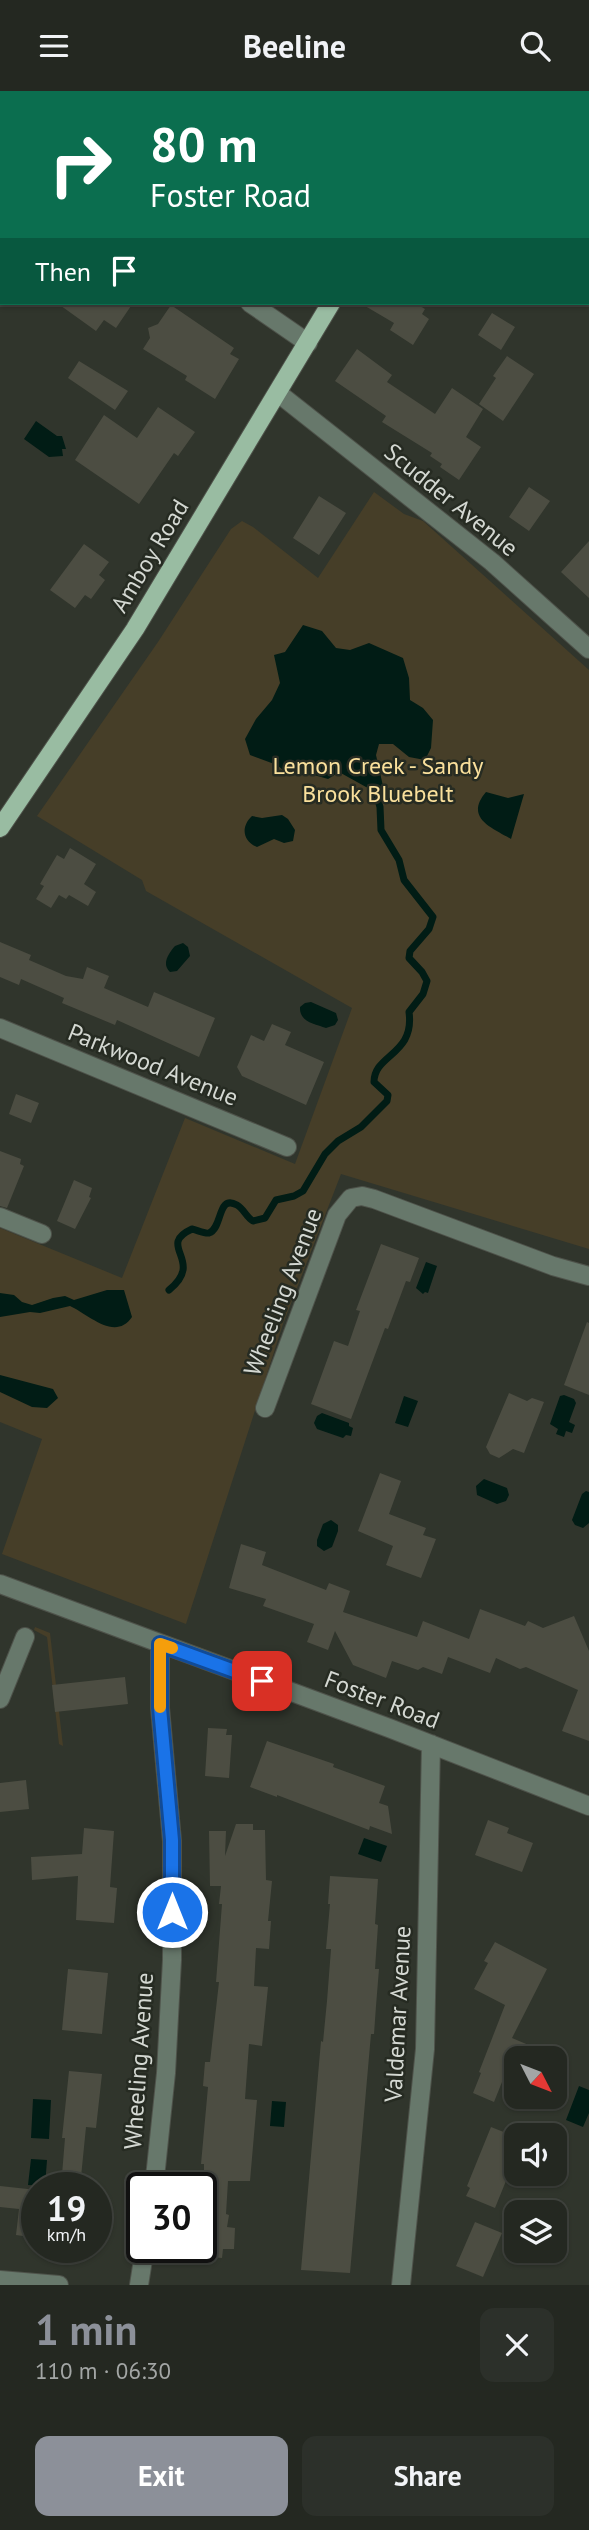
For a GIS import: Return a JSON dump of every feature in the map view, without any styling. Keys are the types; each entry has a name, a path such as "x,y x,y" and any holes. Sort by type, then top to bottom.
{"main road":[{"name":"Amboy Road","path":"1,824 135,629 330,305"}],"street":[{"path":"253,305 308,343"},
{"name":"Scudder Avenue","path":"278,393 492,562 589,649"},
{"name":"Parkwood Avenue","path":"0,1028 287,1147"},
{"name":"Wheeling Avenue","path":"265,1408 337,1215 351,1198 362,1196 374,1199 554,1266 589,1276"},
{"path":"0,1217 42,1234"},
{"name":"Foster Road","path":"0,1584 431,1744 589,1806"},
{"path":"0,1672 15,1637 24,1633 0,1699"},
{"name":"Wheeling Avenue","path":"156,2172 166,2073 172,1947 172,1840 160,1708 160,1644"},
{"name":"Valdemar Avenue","path":"401,2285 425,2049 431,1744"},
{"path":"139,2285 142,2263"},
{"path":"0,2280 59,2285"}],"green space":[{"name":"Lemon Creek - Sandy Brook Bluebelt","path":"374,492 404,514 423,521 589,670 589,1249 341,1174 283,1324 186,1624 2,1554 42,1439 0,1422 0,1228 122,1278 185,1118 295,1164 352,1008 146,891 142,880 37,816 158,642 231,529 242,521 253,527 318,578"},
{"path":"35,1627 50,1633 63,1746 59,1744 47,1637 34,1630"}],"water":[{"path":"36,421 57,436 62,436 66,449 62,449 63,456 49,457 24,439"},
{"path":"303,625 322,631 336,648 350,650 369,643 403,658 409,678 410,700 423,708 433,720 431,748 425,760 409,757 393,744 379,744 376,755 383,786 375,790 339,772 328,779 314,775 289,775 277,765 250,755 245,739 256,719 272,700 280,683 274,655 285,652"},
{"path":"486,792 508,798 524,794 511,839 489,826 479,815 480,801"},
{"path":"282,815 295,830 293,841 284,843 274,839 257,847 248,841 245,829 252,816 262,818"},
{"path":"183,943 188,947 190,956 177,971 170,972 166,966 168,955 175,946"},
{"path":"311,1002 336,1013 338,1020 335,1025 326,1028 305,1019 300,1007"},
{"path":"426,1262 437,1266 428,1293 423,1294 416,1288"},
{"path":"107,1290 124,1290 132,1317 118,1327 101,1324 70,1306 40,1313 0,1317 0,1293 14,1295 22,1302 32,1305 65,1296 74,1300"},
{"path":"0,1375 53,1389 58,1398 47,1408 32,1407 0,1392"},
{"path":"404,1396 418,1401 408,1427 395,1423"},
{"path":"560,1396 574,1399 576,1403 569,1422 575,1425 572,1433 566,1431 564,1437 556,1434 558,1429 550,1424"},
{"path":"322,1413 349,1423 353,1428 351,1436 346,1435 343,1438 317,1429 314,1423"},
{"path":"484,1479 507,1488 509,1495 506,1501 497,1504 477,1495 476,1486"},
{"path":"589,1492 589,1523 583,1528 575,1525 572,1520 582,1494"},
{"path":"331,1520 338,1525 338,1531 332,1547 324,1551 317,1546 317,1540 323,1524"},
{"path":"364,1838 387,1846 381,1862 358,1854"},
{"path":"579,2086 589,2090 589,2113 583,2127 566,2120"},
{"path":"33,2099 51,2100 49,2139 31,2138"},
{"path":"272,2101 286,2102 284,2127 270,2126"},
{"path":"31,2159 47,2160 46,2172 30,2172"}],"building":[{"path":"60,305 132,305 116,328 104,320 96,331"},
{"path":"171,305 234,348 230,354 239,359 215,399 185,380 187,376 143,349 150,338 148,328 158,324"},
{"path":"363,305 418,305 425,309 422,314 429,319 413,345 390,330 394,323"},
{"path":"492,313 515,327 501,350 478,335"},
{"path":"357,349 392,375 387,382 435,414 452,388 483,409 466,437 481,447 459,480 440,467 442,464 430,456 432,453 382,422 386,416 335,381"},
{"path":"507,356 534,374 503,421 479,404"},
{"path":"79,361 128,391 115,410 68,378"},
{"path":"158,407 195,432 178,456 174,453 139,504 75,460 104,415 137,438"},
{"path":"529,487 550,501 529,531 509,517"},
{"path":"319,496 346,513 319,555 293,538"},
{"path":"589,541 589,598 561,572"},
{"path":"84,544 109,562 99,575 105,580 91,599 85,595 75,608 50,590"},
{"path":"70,848 96,864 84,884 96,892 88,906 69,895 66,899 59,895 51,908 36,899 44,886 40,884 57,855 64,859"},
{"path":"0,942 31,955 29,960 66,976 83,979 87,967 109,976 104,988 148,1007 154,992 215,1018 199,1057 117,1020 115,1025 62,1003 64,998 21,979 19,985 0,977"},
{"path":"272,1024 291,1032 285,1045 324,1062 306,1105 242,1076 237,1067 251,1035 264,1041"},
{"path":"16,1094 39,1103 31,1123 9,1114"},
{"path":"0,1151 21,1159 20,1164 24,1166 7,1208 0,1206"},
{"path":"74,1180 92,1188 91,1198 75,1229 57,1221"},
{"path":"381,1244 419,1258 410,1282 406,1281 388,1329 385,1328 351,1419 311,1404 334,1341 348,1346 360,1311 356,1310"},
{"path":"587,1322 589,1323 589,1395 564,1385"},
{"path":"509,1393 527,1401 532,1398 544,1402 524,1453 513,1449 499,1458 490,1454 486,1447"},
{"path":"380,1473 401,1481 389,1514 426,1528 423,1535 436,1539 421,1578 386,1565 393,1546 358,1531"},
{"path":"241,1544 266,1552 262,1565 326,1590 329,1583 350,1591 343,1612 417,1637 423,1621 469,1639 480,1609 525,1626 528,1621 543,1628 574,1616 589,1651 589,1741 562,1731 578,1690 526,1667 520,1669 496,1658 490,1673 448,1657 442,1674 423,1667 418,1670 392,1661 386,1678 353,1665 335,1631 328,1650 307,1642 314,1624 263,1606 266,1599 229,1588"},
{"path":"125,1677 128,1704 55,1712 52,1685"},
{"path":"208,1728 227,1729 226,1735 232,1735 229,1778 205,1776"},
{"path":"267,1741 334,1764 333,1767 385,1786 379,1803 388,1806 392,1834 370,1826 369,1830 250,1787"},
{"path":"26,1780 29,1809 0,1812 0,1783"},
{"path":"488,1820 509,1828 507,1833 533,1843 522,1872 475,1855"},
{"path":"236,1824 253,1824 253,1830 265,1830 266,1880 272,1881 268,1921 271,1921 269,1949 256,1948 254,1986 268,1987 262,2046 249,2044 245,2099 257,2100 250,2181 228,2181 227,2227 235,2228 234,2249 223,2249 222,2258 217,2258 217,2172 204,2172 204,2164 201,2164 208,2087 203,2086 205,2062 210,2062 219,1982 216,1982 222,1904 219,1904 221,1886 210,1886 209,1831 226,1831 225,1856"},
{"path":"84,1828 114,1831 110,1887 117,1888 114,1923 76,1920 78,1876 32,1880 31,1857 82,1854"},
{"path":"330,1876 378,1879 375,1969 379,1969 350,2273 301,2270 331,1949 326,1949"},
{"path":"495,1942 547,1969 512,2038 531,2046 504,2046 504,2083 502,2082 494,2102 473,2093 505,2005 474,1989 488,1963 484,1961"},
{"path":"68,1969 108,1973 102,2034 62,2030"},
{"path":"69,2071 102,2074 96,2128 86,2127 82,2172 62,2172 65,2138 62,2138"},
{"path":"491,2127 504,2132 504,2186 495,2208 466,2196 470,2188 467,2186"},
{"path":"0,2186 21,2188 21,2236 16,2235 19,2209 0,2207"},
{"path":"475,2222 502,2233 483,2277 456,2266"}],"waterway":[{"path":"169,1290 183,1270 178,1248 182,1235 192,1229 209,1233 226,1204 237,1205 253,1221 265,1218 276,1200 303,1191 325,1154 338,1141 361,1127 387,1101 388,1095 374,1082 376,1073 380,1065 401,1046 409,1026 409,1012 423,994 427,981 409,958 410,951 429,929 433,917 404,880 399,860 381,830 380,807 375,790"}],"slow traffic":[{"path":"160,1707 160,1644 172,1648"}],"route":[{"path":"172,1912 172,1840 160,1708 160,1644 262,1681"}]}
